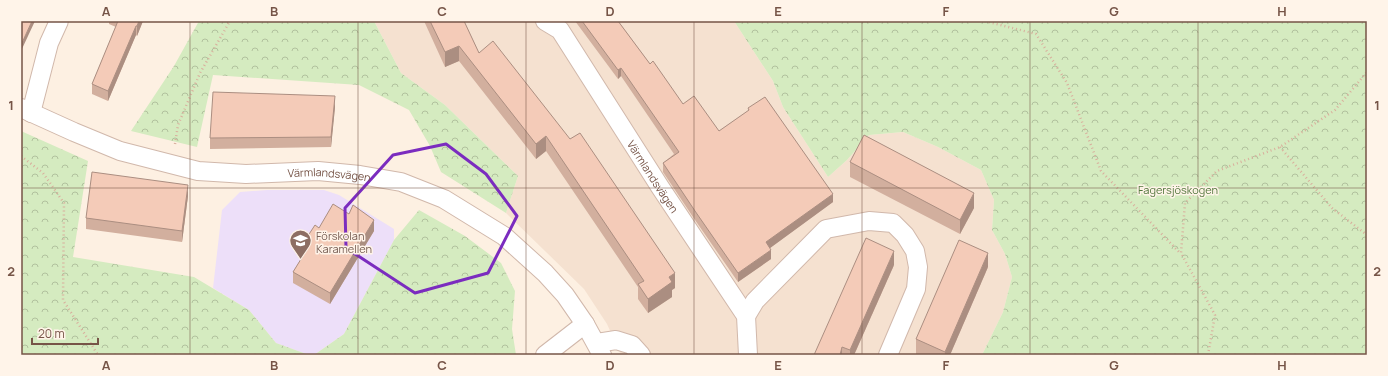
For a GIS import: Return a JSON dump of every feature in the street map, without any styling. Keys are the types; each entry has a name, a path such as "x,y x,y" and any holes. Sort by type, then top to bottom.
{"street":[{"name":"Värmlandsvägen","path":"59,21 48,43 26,110 120,151 198,171 246,174 318,171 360,175 401,182 444,199 504,236 545,274 565,295 586,324 599,349 616,340 632,345 641,355"},
{"name":"Värmlandsvägen","path":"545,21 560,30 660,188 746,316"},
{"path":"748,355 746,316 755,301 826,230 869,221 893,223 905,235 915,251 918,267 916,289 888,355"},
{"path":"545,355 586,324"}],"path":[{"path":"172,164 178,125 200,73 230,21"},
{"path":"985,21 1036,34 1067,83 1101,171 1181,253 1215,315 1208,355"},
{"path":"1181,253 1185,203 1217,172 1280,147 1335,110 1367,72"},
{"path":"1280,147 1332,208 1367,235"},
{"path":"21,156 43,173 64,203 63,300 98,355"}],"highlighted area":[{"path":"446,144 486,174 517,216 488,273 415,293 346,248 345,208 393,155"}],"shaded area":[{"path":"374,21 734,21 773,81 783,107 828,177 847,160 869,135 903,132 938,147 981,170 994,200 992,230 1005,254 1012,277 1003,312 982,355 621,355 607,324 584,289 506,213 518,176 445,105 401,73"},
{"name":"Förskolan Karamellen","path":"267,190 324,190 339,195 394,229 394,240 344,334 314,355 309,355 276,343 249,310 213,288 222,210 240,192"}],"green space":[{"path":"199,21 374,21 401,73 445,105 518,176 506,213 441,172 430,146 409,110 359,85 213,75 197,147 131,131 174,66"},
{"name":"Fagersjöskogen","path":"734,21 1367,21 1367,355 982,355 1003,312 1012,277 1005,254 992,230 994,200 981,170 938,147 903,132 869,135 847,160 828,177 783,107 773,81"},
{"path":"21,131 88,161 73,257 194,277 249,310 276,343 309,355 21,355"},
{"path":"419,210 465,236 501,263 515,291 512,329 516,355 314,355 344,334 394,240"}],"building":[{"path":"21,21 32,21 21,45"},
{"path":"118,21 139,21 108,91 92,84"},
{"path":"430,21 464,21 479,53 493,41 570,139 580,133 675,273 669,277 672,282 648,299 638,284 644,281 546,136 536,144 459,46 445,52"},
{"path":"582,21 618,21 650,64 653,61 683,104 694,96 719,131 749,110 748,108 765,97 833,194 766,242 771,250 738,273 663,163 679,152 621,68 618,70"},
{"path":"213,92 335,96 331,137 210,138"},
{"path":"864,135 974,193 960,220 850,162"},
{"path":"92,172 188,185 182,231 86,218"},
{"path":"333,204 349,214 353,205 374,220 330,293 293,272 306,251 300,248 315,225 319,228"},
{"path":"866,238 894,251 850,350 842,347 840,355 814,355"},
{"path":"959,240 988,253 945,352 916,339"}],"place":[{"name":"Förskolan Karamellen","path":"300,260"}]}
